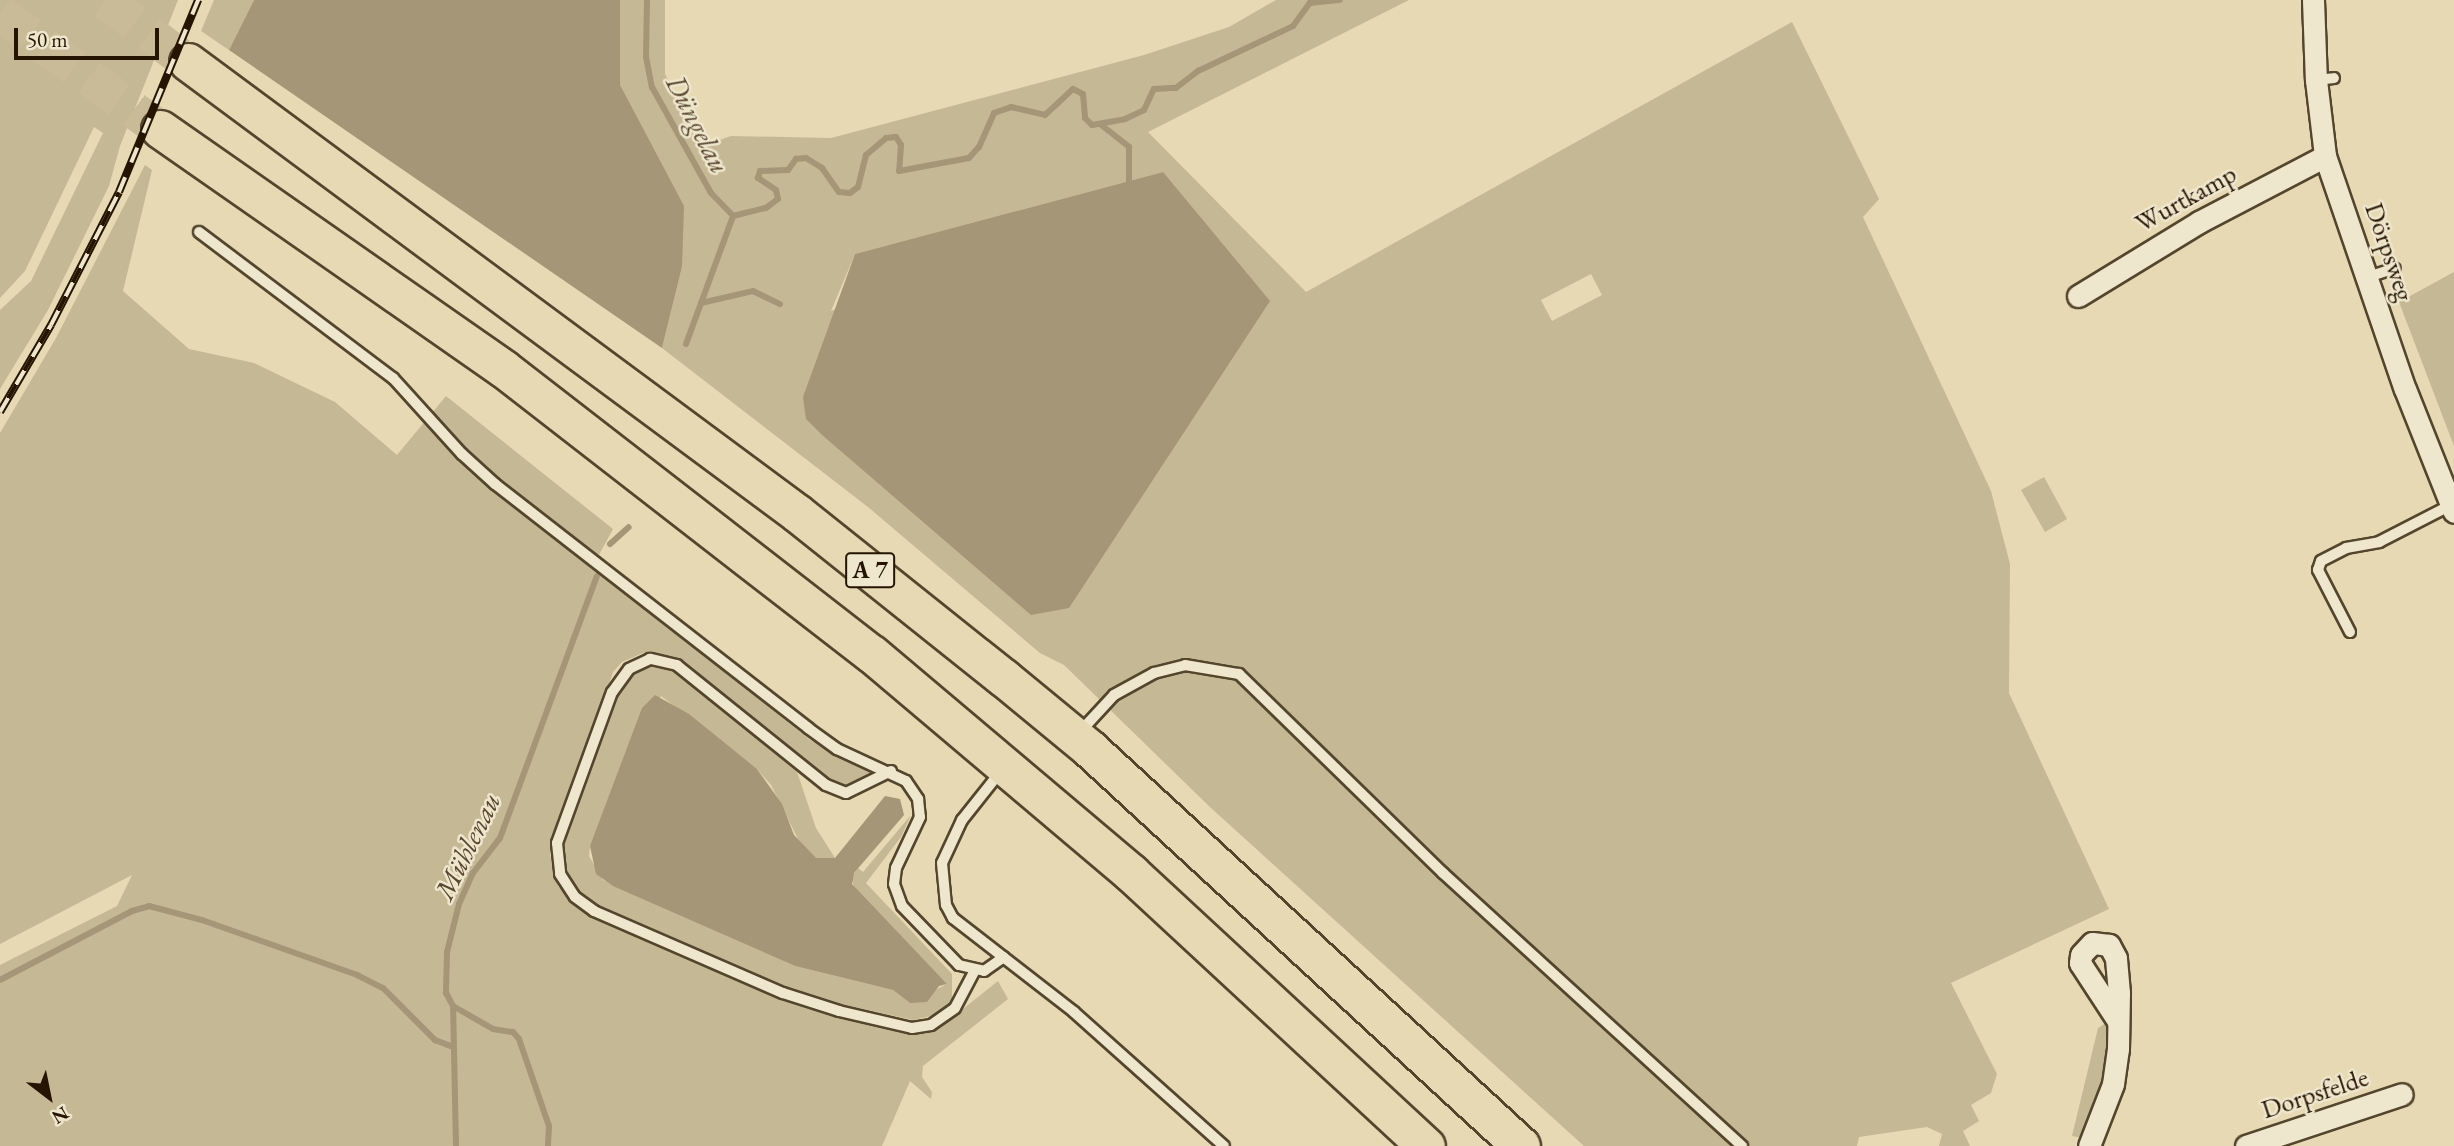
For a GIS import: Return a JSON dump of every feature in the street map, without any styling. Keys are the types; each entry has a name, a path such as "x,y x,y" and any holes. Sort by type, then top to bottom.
{"highway":[{"name":"A 7","path":"188,62 797,513 1076,737 1521,1146"},
{"name":"A 7","path":"160,129 504,369 872,654 1142,883 1426,1146"}],"street":[{"name":"Dörpsweg","path":"2313,0 2325,79 2325,156 2452,509"},
{"name":"Wurtkamp","path":"2077,296 2199,222 2325,156"},
{"path":"2089,1146 2113,1084 2118,1021"},
{"name":"Dorpsfelde","path":"2246,1146 2402,1094"}],"lane":[{"path":"199,232 393,378 462,454 495,484 808,729 837,749 891,771 906,781 918,799 920,817 896,868 897,897 919,929 959,965 974,972 996,965 1004,957"},
{"path":"2368,277 2395,268"},
{"path":"2350,632 2318,570 2321,561 2346,548 2379,542 2452,509"},
{"path":"891,771 860,789 840,792 813,776 677,665 650,659 629,669 612,692 557,843 560,874 575,897 594,911 783,993 839,1011 912,1028 931,1025 955,1009 974,972"},
{"path":"1076,737 1114,695 1154,673 1185,665 1239,674 1443,873 1742,1146"},
{"path":"1006,765 962,820 942,863 946,905 953,918 1074,1012 1224,1146"}],"shaded area":[{"path":"0,0 178,0 120,146 109,186 48,310 0,389 0,310 31,281 103,133 94,127 25,271 0,298"},
{"path":"214,0 254,0 229,50 201,31"},
{"path":"254,0 620,0 620,85 684,206 682,267 662,348 229,50"},
{"path":"620,0 665,0 665,74 700,147 731,136 831,138 1144,55 1229,27 1276,0 1409,0 1148,132 1306,292 1792,22 1879,199 1863,217 1991,491 2010,564 2009,693 2109,909 1951,983 1997,1074 1991,1093 1971,1105 1979,1121 1963,1131 1970,1146 1939,1146 1942,1134 1927,1127 1859,1137 1857,1146 1584,1146 1211,808 1064,665 1040,653 868,507 662,348 682,267 620,85","holes":["1163,172 831,311 855,254","1591,274 1602,295 1552,321 1541,300"]},
{"path":"145,165 152,170 123,291 189,349 254,363 335,402 397,455 446,396 613,529 593,566 810,740 877,775 850,787 830,780 679,660 645,652 622,662 613,672 550,855 558,886 580,909 808,1009 925,1034 939,1028 998,981 1008,999 923,1066 922,1077 932,1092 931,1099 910,1081 882,1146 0,1146 0,965 117,906 132,875 0,944 0,433 56,338"},
{"path":"1163,172 1270,301 1069,608 1031,615 821,434 806,419 803,397 855,254"},
{"path":"2454,272 2454,446 2399,302"},
{"path":"2044,477 2067,519 2045,532 2021,490"},
{"path":"658,665 673,670 797,772 816,828 835,858 816,858 803,849 771,785 757,769 661,696 590,846 589,856 603,880 795,966 893,990 910,1003 947,984 855,889 851,878 858,868 863,872 911,815 901,837 866,883 952,974 952,999 940,1014 913,1020 813,998 592,902 576,890 564,864 565,843 618,692 642,667"},
{"path":"655,695 689,714 757,769 782,804 794,835 816,858 835,858 885,796 900,799 904,815 854,873 852,884 947,984 939,986 927,1002 910,1003 893,990 795,966 613,886 596,874 590,846 642,708"},
{"path":"2106,1023 2109,1040 2097,1103 2083,1138 2072,1136 2098,1028"}],"waterway":[{"name":"Düngelau","path":"647,0 646,57 652,87 711,193 733,216"},
{"name":"Mühlenau","path":"686,344 733,216 766,208 778,199 776,190 758,178 760,171 788,170 796,159 806,158 822,168 839,192 850,193 858,187 866,155 886,138 896,137 901,145 899,171 969,158 979,147 994,113 1011,107 1045,115 1073,89 1083,94 1085,118 1092,125 1125,119 1144,110 1154,89 1176,88 1198,71 1293,26 1310,3 1340,0"},
{"name":"Mühlenau","path":"1100,124 1129,147 1129,181"},
{"path":"701,303 753,291 780,304"},
{"name":"Mühlenau","path":"610,544 629,527"},
{"name":"Mühlenau","path":"456,1146 453,1006 446,993 447,952 459,904 473,873 500,838 597,576"},
{"path":"0,980 132,911 149,906 202,920 357,975 383,988 435,1040 451,1046"},
{"path":"453,1006 493,1029 513,1032 519,1039 549,1126 548,1146"}],"tunnel":[{"path":"105,0 188,62"},
{"path":"0,13 160,129"}],"railway":[{"path":"0,412 51,325 119,192 198,0"}]}
